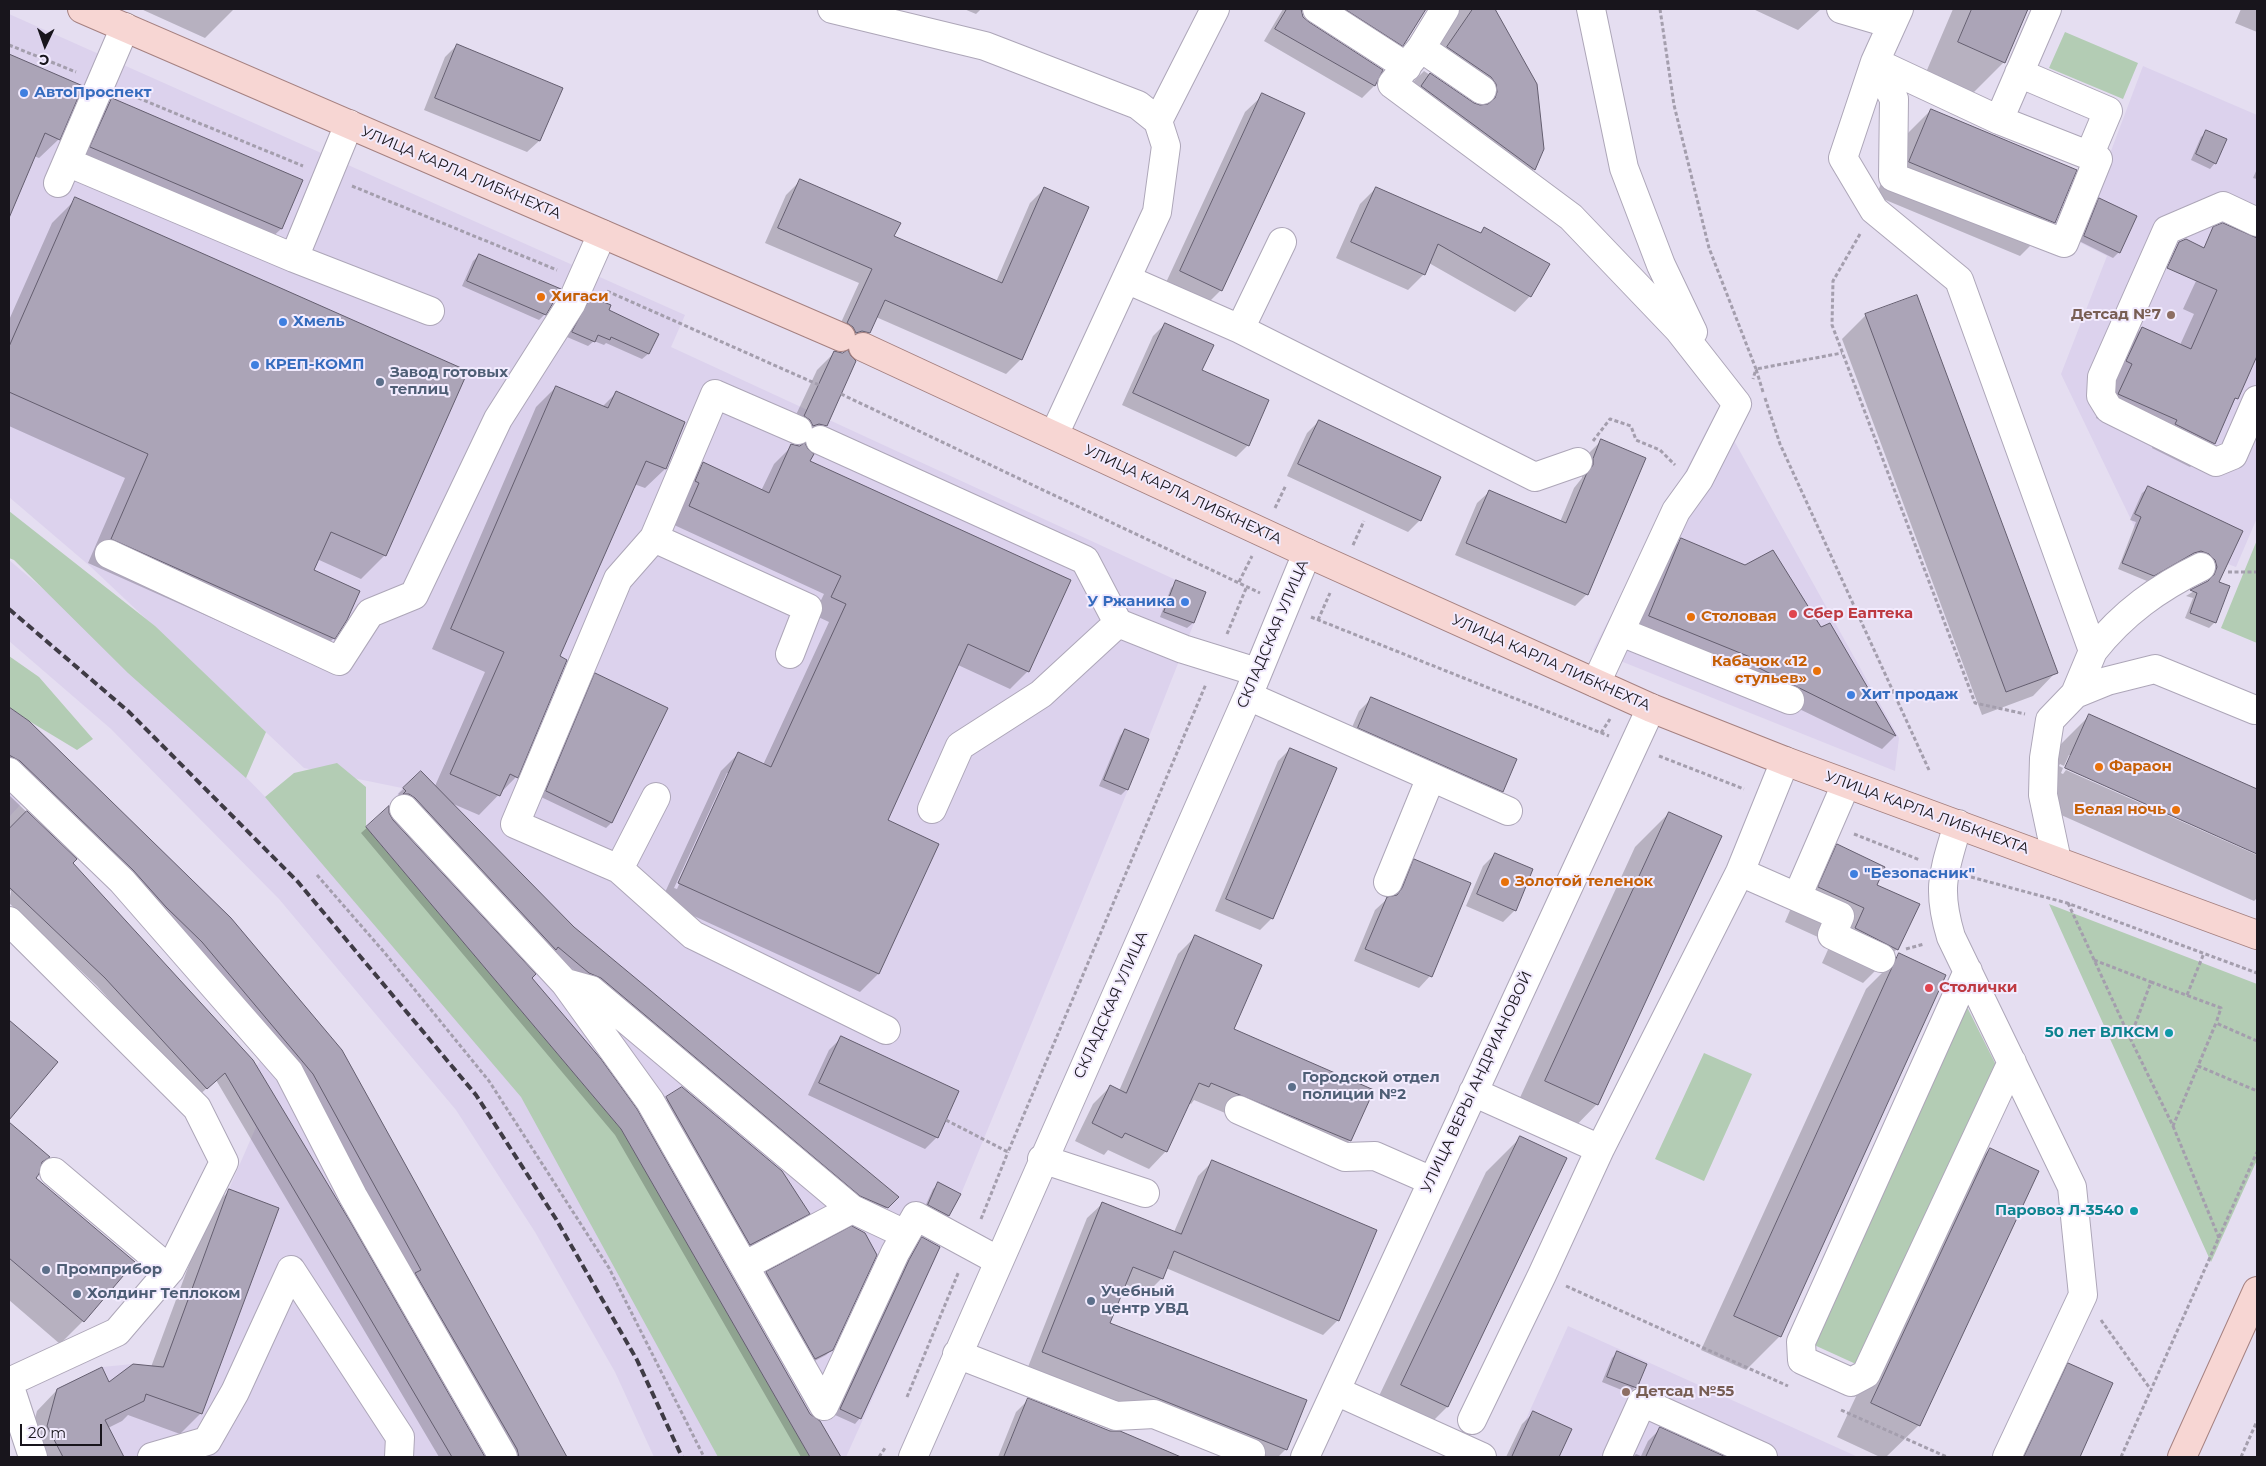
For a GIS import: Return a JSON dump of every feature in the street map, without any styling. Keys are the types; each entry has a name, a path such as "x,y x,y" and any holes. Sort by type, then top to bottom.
{"main road":[{"name":"УЛИЦА КАРЛА ЛИБКНЕХТА","path":"82,9 852,342 1307,553 1651,708 1846,784 2257,936"},
{"path":"2182,1457 2257,1291"}],"street":[{"path":"832,9 984,46 1138,105 1158,121 1166,146 1157,212 1054,435"},
{"path":"1158,121 1215,9"},
{"path":"1318,9 1482,90"},
{"path":"1445,9 1414,58 1392,84 1571,217 1678,330 1737,404"},
{"path":"1591,9 1624,168 1661,265 1687,322 1737,404"},
{"path":"1841,9 1895,16 1875,62 1843,158 1874,210 1959,280 2093,651"},
{"path":"1999,120 2047,9"},
{"path":"125,27 62,172 294,258 430,311"},
{"path":"1875,62 1999,120 2098,159 2064,243 1894,177 1894,99 1875,62"},
{"path":"2019,73 2108,111 2089,156"},
{"path":"294,258 349,124"},
{"path":"2257,222 2222,206 2167,230 2102,377 2101,396 2109,409 2216,462 2232,455 2257,400"},
{"path":"109,554 339,661 370,613 414,595 498,419 571,304 602,234"},
{"path":"1240,329 1282,242"},
{"path":"1126,279 1240,329 1535,477 1578,462"},
{"path":"886,1030 693,935 619,869 515,824 618,579 654,538 716,394 1085,560 1118,622 1183,649 1258,672"},
{"path":"1596,684 1676,511 1699,479 1737,404"},
{"path":"654,538 808,608 790,654"},
{"name":"СКЛАДСКАЯ УЛИЦА","path":"913,1457 1042,1159 1248,696 1307,553"},
{"path":"2057,861 2043,795 2044,758 2050,720 2075,694 2093,651 2142,600 2170,582 2202,567"},
{"path":"932,809 960,746 1040,694 1118,622"},
{"path":"1621,632 1790,700"},
{"path":"2075,694 2107,681 2155,669 2254,710"},
{"path":"1248,696 1508,811"},
{"name":"УЛИЦА ВЕРЫ АНДРИАНОВОЙ","path":"1305,1457 1651,708"},
{"path":"1472,1420 1600,1149 1740,872 1771,799 1785,760"},
{"path":"9,772 122,881 289,1072 353,1196 502,1457"},
{"path":"1388,882 1431,778"},
{"path":"1797,897 1846,784"},
{"path":"619,869 656,797"},
{"path":"404,809 566,983 650,1102 824,1406 905,1234 916,1216 970,1247 999,1261"},
{"path":"1958,824 1944,870 1942,884 1943,911 1951,937 2072,1187 2082,1295 2007,1457"},
{"path":"1740,872 1840,916 1832,935 1882,958"},
{"path":"9,921 197,1108 224,1162 170,1270 117,1332 9,1383 33,1457"},
{"path":"1968,971 1801,1342 1802,1360 1852,1382 1866,1374 2012,1062"},
{"path":"566,983 591,990 852,1209 905,1234"},
{"path":"1473,1092 1600,1149"},
{"path":"1239,1110 1345,1157 1374,1156 1432,1181"},
{"path":"1042,1159 1145,1193"},
{"path":"54,1172 170,1270"},
{"path":"744,1266 852,1209"},
{"path":"152,1457 207,1441 235,1392 291,1270 400,1437 399,1457"},
{"path":"958,1354 1116,1416 1154,1414 1251,1453"},
{"path":"1336,1391 1482,1457"},
{"path":"1617,1457 1642,1402 1763,1457"}],"path":[{"path":"1660,9 1674,105 1709,248 1756,369 1780,444 1929,770"},
{"path":"9,45 582,280 819,384"},
{"path":"1874,210 1833,281 1832,325 1975,703 2050,720"},
{"path":"1756,369 1842,353"},
{"path":"1737,404 1749,392 1756,369"},
{"path":"841,394 1318,620 1771,799"},
{"path":"1578,462 1610,419 1631,426 1636,440 1660,450 1671,463 1699,479"},
{"path":"906,1399 1247,586"},
{"path":"1829,824 1944,870 2068,903 2257,973"},
{"path":"317,875 384,952 489,1081 609,1268 704,1457"},
{"path":"2068,903 2173,1126 2219,1238"},
{"path":"1882,958 1951,937"},
{"path":"2186,995 2204,953"},
{"path":"2093,959 2222,1008 2173,1126"},
{"path":"2130,1038 2151,982"},
{"path":"2216,1023 2257,1041"},
{"path":"2198,1066 2257,1091"},
{"path":"946,1120 1008,1152"},
{"path":"2121,1457 2257,1152"},
{"path":"1542,1275 1794,1388"},
{"path":"2082,1295 2151,1391"},
{"path":"1839,1409 1947,1457"},
{"path":"2240,1457 2257,1424"},
{"path":"879,1457 887,1444"}],"shaded area":[{"path":"9,14 685,315 671,347 1176,580 1164,612 1194,623 1128,790 961,1194 946,1223 942,1244 846,1457 810,1457 621,1129 366,827 388,807 402,788 304,768 91,567 9,497"},
{"name":"Детсад №7","path":"2143,66 2257,115 2257,518 2236,567 2136,530 2061,374 2107,256 2077,241"},
{"path":"1717,410 1899,738 1895,771 1593,650"},
{"path":"9,560 154,683 325,858 506,1073 588,1200 723,1457 654,1457 615,1372 535,1232 456,1110 279,899 111,729 9,641"},
{"path":"9,707 29,721 231,917 342,1050 567,1457 63,1457 47,1427 57,1389 102,1367 133,1364 163,1367 229,1189 256,1127 237,1094 263,1057 117,886 23,802 9,817"},
{"name":"Детсад №55","path":"1568,1326 1858,1457 1509,1457"}],"green space":[{"path":"2065,32 2138,63 2123,99 2049,68"},
{"path":"9,511 155,626 266,732 246,778 128,673 14,560 9,558"},
{"path":"2257,540 2257,643 2221,628"},
{"path":"9,656 39,677 93,739 77,750 9,707"},
{"path":"337,763 366,787 366,827 621,1129 810,1457 718,1457 521,1097 265,797 294,773"},
{"path":"2049,904 2257,984 2257,1160 2211,1262"},
{"path":"1967,1007 1997,1067 1858,1365 1812,1344"},
{"path":"1704,1053 1752,1074 1704,1181 1655,1159"}],"building":[{"path":"1287,9 1301,9 1303,17 1309,22 1383,70 1375,86 1275,29"},
{"path":"1345,9 1426,9 1403,46"},
{"path":"1473,9 1495,9 1537,84 1544,149 1535,170 1421,86 1430,73 1474,103 1480,105 1488,104 1495,98 1497,92 1496,84 1491,77 1447,47"},
{"path":"1972,9 2028,9 2005,63 1958,42"},
{"path":"457,44 563,88 540,141 435,98"},
{"path":"9,54 83,86 60,140 45,133 9,218"},
{"path":"1262,93 1305,113 1222,291 1180,271"},
{"path":"112,98 303,180 282,229 90,147"},
{"path":"1931,109 2077,170 2055,223 1909,162"},
{"path":"2206,130 2227,139 2216,164 2196,154"},
{"path":"800,179 901,223 894,236 1002,283 1044,187 1089,207 1022,360 885,300 870,333 862,331 856,333 853,327 847,323 872,269 778,228"},
{"path":"1376,187 1481,233 1484,227 1550,264 1531,297 1438,244 1425,275 1351,242"},
{"path":"75,197 468,371 386,556 331,532 314,570 360,591 347,620 335,639 111,539 148,454 9,392 9,347"},
{"path":"2099,198 2137,216 2120,253 2084,236"},
{"path":"2223,223 2257,238 2257,356 2238,399 2235,398 2215,444 2175,424 2177,420 2118,394 2132,364 2126,361 2142,327 2191,349 2217,290 2167,268 2179,242 2186,239 2204,248 2213,227"},
{"path":"479,254 561,289 546,315 467,281"},
{"path":"1917,295 2058,673 2006,692 1865,314"},
{"path":"591,297 611,305 609,310 659,334 649,354 611,337 610,340 598,335 595,342 572,332"},
{"path":"1165,323 1214,345 1202,370 1269,400 1249,446 1133,393"},
{"path":"848,350 856,361 827,426 819,424 813,426 810,420 804,416 834,351 842,353"},
{"path":"556,386 608,408 616,391 685,422 666,469 646,461 560,656 567,660 518,778 510,774 500,796 450,774 504,652 451,629"},
{"path":"1319,420 1441,477 1421,521 1298,464"},
{"path":"1601,439 1646,458 1588,595 1466,543 1489,490 1566,523 1586,475 1593,465 1593,459"},
{"path":"805,443 814,454 810,461 1071,580 1029,672 968,644 888,820 939,844 879,974 678,883 738,752 771,767 846,604 831,597 841,576 689,506 699,483 695,481 703,462 769,493 791,444 799,446"},
{"path":"2148,486 2243,531 2219,582 2230,586 2216,623 2190,613 2197,593 2190,590 2208,581 2214,575 2217,567 2215,560 2209,554 2201,551 2194,553 2154,576 2122,563 2141,517 2135,514"},
{"path":"1681,538 1745,565 1773,550 1821,627 1830,623 1896,736 1757,667 1760,661 1649,616"},
{"name":"У Ржаника","path":"1176,580 1206,592 1194,623 1164,612"},
{"path":"595,673 668,708 612,823 546,791"},
{"path":"1371,697 1517,759 1503,792 1358,728"},
{"path":"9,707 29,721 231,918 342,1050 567,1457 519,1457 517,1449 415,1273 421,1270 313,1074 202,942 166,907 133,870 20,761 9,755"},
{"path":"2089,714 2257,789 2257,854 2065,768"},
{"path":"1125,729 1149,739 1128,790 1104,780"},
{"path":"1290,748 1337,768 1273,919 1226,899"},
{"path":"421,771 574,927 899,1197 888,1208 860,1196 601,978 589,973 558,947 556,950 415,798 409,794 403,794 406,791 403,788"},
{"path":"389,806 389,813 393,820 536,974 532,978 601,1059 637,1109 810,1414 820,1421 841,1457 810,1457 621,1129 366,827"},
{"path":"27,811 77,859 73,863 253,1060 351,1223 485,1457 452,1457 225,1073 207,1089 105,978 9,887 9,829"},
{"path":"1669,812 1722,836 1598,1105 1545,1081"},
{"path":"1837,844 1885,867 1877,885 1920,904 1898,950 1855,928 1864,908 1818,887"},
{"name":"Золотой теленок","path":"1495,853 1533,869 1516,911 1477,894"},
{"path":"1414,859 1471,883 1432,977 1365,949 1387,897 1397,895 1402,888"},
{"path":"1195,935 1262,965 1234,1029 1374,1090 1351,1141 1211,1083 1209,1087 1199,1083 1167,1152 1125,1133 1122,1138 1092,1123 1110,1085 1126,1093"},
{"path":"1899,953 1946,975 1781,1337 1734,1316"},
{"path":"9,1020 58,1062 9,1120"},
{"path":"841,1036 959,1091 938,1138 819,1083"},
{"path":"682,1087 782,1171 810,1214 750,1245 666,1097"},
{"path":"9,1122 50,1157 42,1162 36,1178 135,1262 84,1322 9,1258"},
{"path":"1520,1136 1567,1158 1448,1407 1401,1385"},
{"path":"1990,1148 2039,1171 1920,1426 1871,1403"},
{"path":"1212,1160 1377,1230 1339,1321 1174,1251 1163,1279 1133,1267 1110,1323 1307,1400 1287,1450 1042,1352 1102,1202 1181,1234"},
{"path":"938,1182 961,1194 949,1216 928,1205"},
{"path":"229,1189 279,1208 202,1414 146,1394 144,1401 105,1420 124,1457 63,1457 47,1426 57,1389 102,1367 109,1382 133,1364 163,1367"},
{"path":"852,1226 865,1233 877,1255 833,1350 815,1359 766,1272"},
{"path":"922,1237 940,1247 861,1419 840,1409 909,1260"},
{"path":"1617,1351 1647,1364 1637,1388 1607,1377"},
{"path":"2068,1363 2113,1383 2080,1457 2024,1457"},
{"path":"1028,1398 1110,1431 1120,1431 1181,1457 1004,1457"},
{"path":"1533,1411 1572,1429 1559,1457 1512,1457"},
{"path":"1660,1427 1726,1457 1646,1457"}],"railway":[{"path":"9,609 128,711 298,882 476,1095 556,1219 637,1360 682,1457"}],"place":[{"name":"АвтоПроспект","path":"24,93"},
{"name":"Хигаси","path":"541,297"},
{"name":"Детсад №7","path":"2171,315"},
{"name":"Хмель","path":"283,322"},
{"name":"КРЕП-КОМП","path":"255,365"},
{"name":"Завод готовых теплиц","path":"380,382"},
{"name":"У Ржаника","path":"1185,602"},
{"name":"Сбер Еаптека","path":"1793,614"},
{"name":"Столовая","path":"1691,617"},
{"name":"Кабачок «12 стульев»","path":"1817,671"},
{"name":"Хит продаж","path":"1851,695"},
{"name":"Фараон","path":"2099,767"},
{"name":"Белая ночь","path":"2176,810"},
{"name":"\"Безопасник\"","path":"1854,874"},
{"name":"Золотой теленок","path":"1505,882"},
{"name":"Столички","path":"1929,988"},
{"name":"50 лет ВЛКСМ","path":"2169,1033"},
{"name":"Городской отдел полиции №2","path":"1292,1087"},
{"name":"Паровоз Л-3540","path":"2134,1211"},
{"name":"Промприбор","path":"46,1270"},
{"name":"Холдинг Теплоком","path":"77,1294"},
{"name":"Учебный центр УВД","path":"1091,1301"},
{"name":"Детсад №55","path":"1626,1392"}]}
